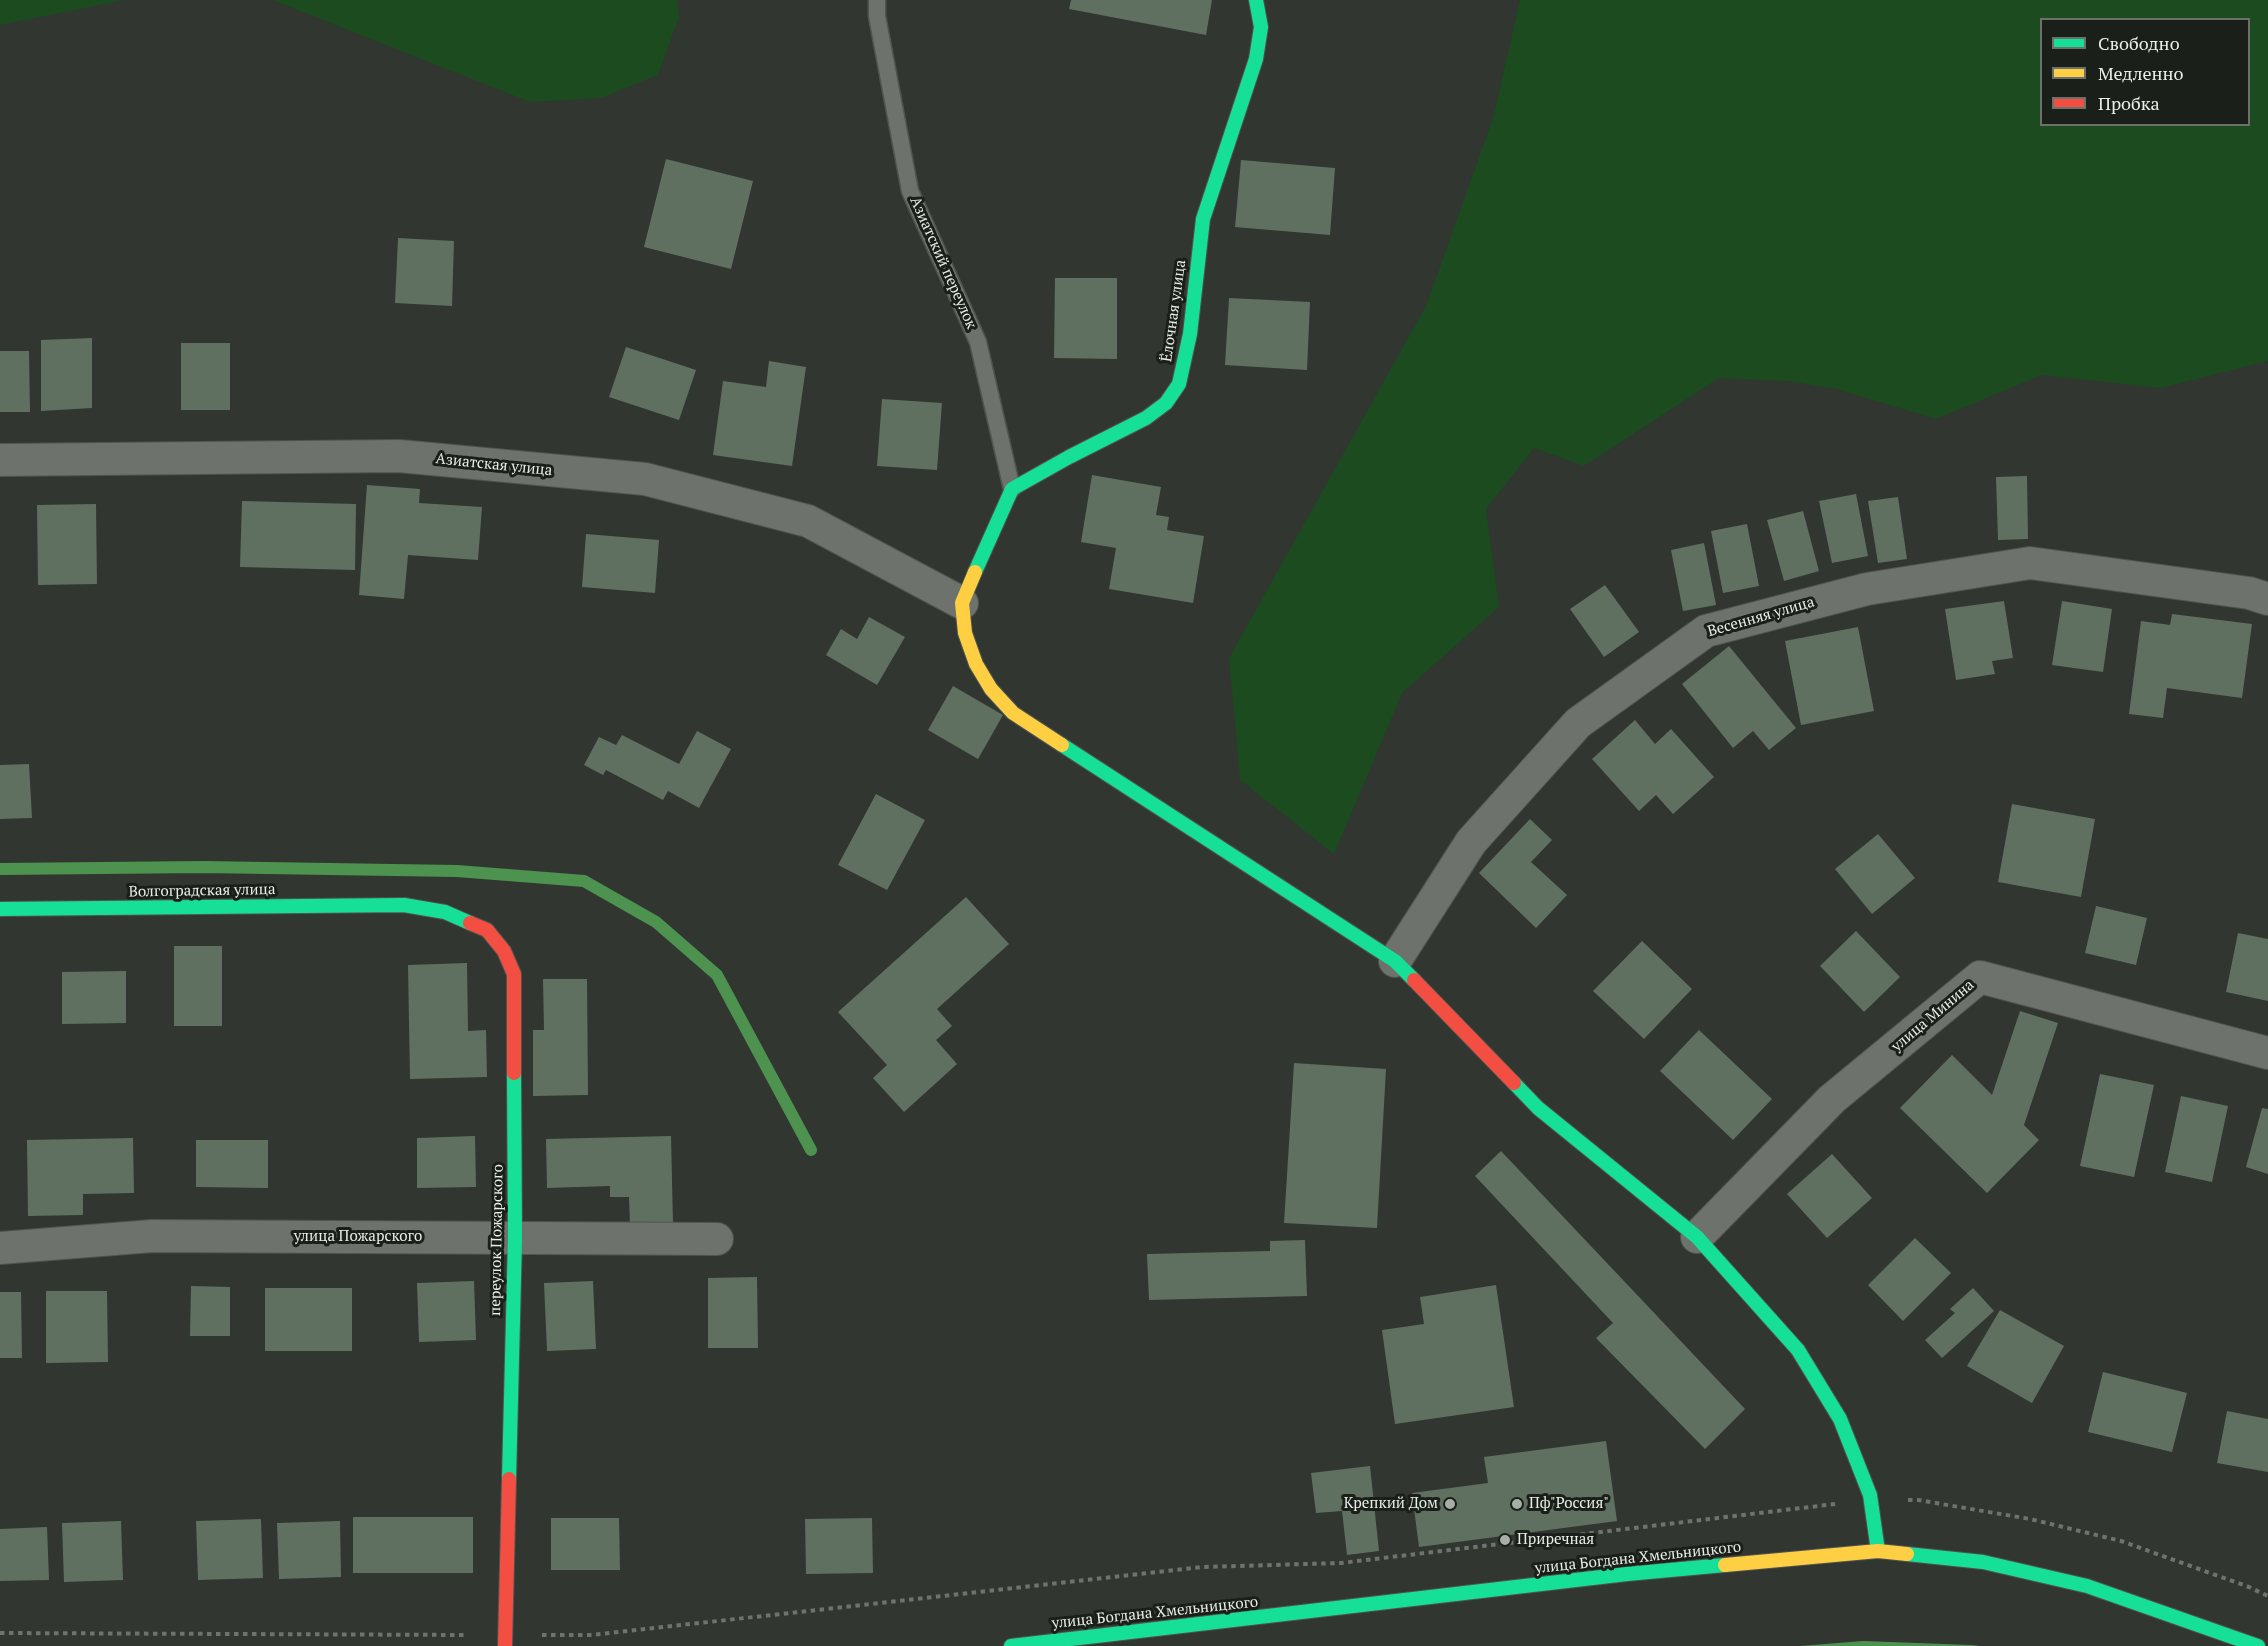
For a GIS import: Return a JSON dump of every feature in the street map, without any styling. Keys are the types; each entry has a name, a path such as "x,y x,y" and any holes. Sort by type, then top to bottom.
{"street":[{"name":"Ёлочная улица","path":"1012,489 1146,418 1166,403 1179,384 1190,334 1203,219 1256,59 1261,27 1256,0"},
{"name":"Азиатская улица","path":"0,460 399,456 645,479 808,520 963,603"},
{"path":"1012,489 963,603 965,633 976,664 991,689 1013,713 1395,961 1538,1108 1697,1237 1798,1350 1840,1419 1871,1501 1878,1551"},
{"name":"Весенняя улица","path":"1395,961 1471,842 1578,723 1706,631 1867,589 2030,563 2249,593 2268,599"},
{"name":"Волгоградская улица","path":"0,909 404,905"},
{"name":"переулок Пожарского","path":"404,905 445,912 487,930 504,951 514,974 515,1238 505,1640"},
{"name":"улица Минина","path":"1697,1237 1832,1099 1980,976 2268,1053"},
{"name":"улица Пожарского","path":"0,1248 152,1236 717,1239"},
{"name":"улица Богдана Хмельницкого","path":"1011,1646 1627,1574 1878,1551 1983,1562 2087,1586 2258,1646"}],"lane":[{"name":"Азиатский переулок","path":"877,0 877,16 910,191 978,342 1012,489"}],"path":[{"path":"0,1633 505,1640 592,1635 1203,1567 1341,1563 1871,1501 1918,1500 2041,1521 2121,1541 2268,1596"}],"shaded area":[{"path":"0,0 125,0 0,25"},
{"path":"272,0 677,0 679,17 658,75 601,98 530,102"},
{"path":"1520,0 2268,0 2268,361 2161,388 2042,375 1936,419 1836,389 1788,381 1719,378 1584,466 1534,448 1486,509 1499,607 1402,693 1334,854 1240,780 1229,658 1426,306 1493,118"},
{"path":"1863,1641 1971,1645 1980,1646 1800,1646"}],"building":[{"path":"1071,0 1212,0 1206,35 1069,9"},
{"path":"666,159 753,181 731,269 644,247"},
{"path":"1241,160 1335,168 1330,235 1235,227"},
{"path":"398,238 454,241 452,306 395,303"},
{"path":"1055,278 1117,278 1117,359 1054,358"},
{"path":"1229,298 1310,302 1307,370 1225,365"},
{"path":"92,338 92,408 41,411 41,340"},
{"path":"181,343 230,343 230,410 181,410"},
{"path":"626,347 696,370 679,420 609,397"},
{"path":"0,351 29,351 30,412 0,412"},
{"path":"769,361 806,367 792,466 713,455 723,381 766,387"},
{"path":"882,399 942,403 937,470 877,466"},
{"path":"1092,475 1161,487 1156,515 1169,517 1167,530 1204,536 1193,603 1109,589 1116,548 1081,542"},
{"path":"2027,476 2028,539 1998,540 1996,477"},
{"path":"367,485 420,489 419,503 482,507 478,560 408,555 404,599 359,595"},
{"path":"1856,494 1868,556 1832,563 1819,501"},
{"path":"1898,497 1907,559 1878,563 1868,501"},
{"path":"242,501 356,504 355,570 240,567"},
{"path":"96,504 97,584 38,585 37,505"},
{"path":"1803,511 1819,571 1784,581 1767,520"},
{"path":"1747,524 1759,586 1723,593 1711,531"},
{"path":"586,534 659,540 655,593 582,587"},
{"path":"1704,543 1716,605 1683,611 1671,550"},
{"path":"1605,585 1639,632 1604,657 1570,609"},
{"path":"2004,601 2013,658 1992,661 1995,674 1956,680 1945,609"},
{"path":"2062,601 2112,609 2103,672 2052,665"},
{"path":"2172,614 2252,624 2242,698 2167,688 2163,718 2129,714 2141,621 2170,625"},
{"path":"869,617 905,637 877,685 826,655 841,629 857,639"},
{"path":"1858,627 1874,711 1801,725 1785,641"},
{"path":"1729,646 1796,728 1769,750 1753,731 1733,748 1682,684"},
{"path":"953,686 1003,715 978,759 928,730"},
{"path":"1635,720 1655,744 1671,729 1714,777 1673,814 1656,795 1639,811 1592,759"},
{"path":"697,731 731,749 699,808 668,791 663,800 606,770 603,775 584,765 599,737 616,745 622,735 679,764"},
{"path":"29,764 32,818 0,819 0,765"},
{"path":"876,794 925,820 887,890 838,865"},
{"path":"2012,804 2095,819 2081,897 1998,882"},
{"path":"1530,819 1552,840 1531,862 1567,895 1536,928 1479,873"},
{"path":"1878,834 1915,878 1872,914 1835,869"},
{"path":"966,897 1009,944 937,1009 952,1026 936,1040 957,1064 904,1112 873,1078 887,1065 838,1012"},
{"path":"2096,906 2147,918 2136,965 2085,953"},
{"path":"1856,931 1900,977 1864,1012 1820,966"},
{"path":"2238,933 2268,939 2268,1001 2226,992"},
{"path":"1642,941 1692,989 1644,1039 1593,991"},
{"path":"174,946 222,946 222,1026 174,1026"},
{"path":"467,963 468,1031 486,1030 487,1077 410,1079 408,965"},
{"path":"126,971 126,1023 62,1024 62,972"},
{"path":"543,979 587,979 588,1095 533,1096 533,1030 544,1030"},
{"path":"2020,1011 2058,1023 2024,1125 2039,1140 1987,1193 1900,1108 1952,1055 1992,1095"},
{"path":"1699,1030 1772,1099 1733,1140 1660,1071"},
{"path":"1294,1063 1386,1069 1377,1228 1284,1223"},
{"path":"2100,1074 2154,1085 2134,1177 2080,1166"},
{"path":"2181,1096 2228,1106 2212,1182 2165,1172"},
{"path":"2262,1108 2268,1109 2268,1174 2246,1167"},
{"path":"475,1136 476,1187 417,1188 417,1138"},
{"path":"671,1136 673,1224 630,1225 629,1197 610,1197 610,1186 547,1188 546,1139"},
{"path":"133,1138 134,1193 83,1194 83,1215 28,1216 27,1140"},
{"path":"196,1140 268,1140 268,1188 196,1187"},
{"path":"1501,1151 1745,1409 1705,1449 1596,1338 1613,1323 1475,1176"},
{"path":"1832,1154 1872,1198 1827,1238 1787,1194"},
{"path":"1915,1238 1951,1273 1903,1321 1868,1285"},
{"path":"1305,1240 1307,1296 1149,1300 1147,1254 1270,1251 1270,1241"},
{"path":"757,1277 758,1348 708,1348 708,1278"},
{"path":"474,1281 476,1340 419,1342 417,1283"},
{"path":"593,1281 596,1349 547,1351 544,1283"},
{"path":"1496,1285 1514,1407 1395,1424 1382,1330 1424,1324 1420,1297"},
{"path":"191,1286 230,1287 230,1336 190,1336"},
{"path":"265,1288 352,1288 352,1351 265,1351"},
{"path":"1973,1288 1994,1311 1942,1358 1925,1340 1955,1313 1950,1309"},
{"path":"46,1291 107,1291 108,1362 46,1363"},
{"path":"0,1292 21,1292 22,1358 0,1358"},
{"path":"2000,1310 2064,1346 2032,1403 1967,1366"},
{"path":"2103,1372 2187,1393 2172,1452 2088,1432"},
{"path":"2227,1411 2268,1419 2268,1472 2217,1463"},
{"path":"1606,1441 1617,1521 1419,1547 1412,1493 1488,1483 1484,1457"},
{"path":"1370,1466 1379,1551 1347,1555 1342,1511 1316,1513 1311,1473"},
{"path":"353,1517 473,1517 473,1573 353,1573"},
{"path":"551,1518 619,1518 620,1570 551,1570"},
{"path":"872,1518 873,1573 806,1574 805,1519"},
{"path":"261,1519 263,1578 198,1580 196,1521"},
{"path":"121,1521 123,1580 64,1582 62,1523"},
{"path":"340,1521 341,1577 279,1579 277,1523"},
{"path":"47,1527 49,1580 0,1581 0,1529"}],"waterway":[{"path":"0,869 203,867 457,871 584,881 656,922 717,975 811,1150"}],"traffic: fast":[{"path":"975,572 1012,489 1146,418 1166,403 1179,384 1190,334 1203,219 1256,59 1261,27 1256,0"},
{"path":"1062,745 1395,961 1414,980"},
{"path":"0,909 404,905 445,912 470,923"},
{"path":"509,1479 515,1238 514,1073"},
{"path":"1514,1083 1538,1108 1697,1237 1798,1350 1840,1419 1870,1495 1878,1551"},
{"path":"1907,1554 1983,1562 2087,1586 2258,1646"},
{"path":"1011,1646 1627,1574 1725,1565"}],"traffic: slow":[{"path":"975,572 962,603 965,633 976,664 991,689 1013,713 1062,745"},
{"path":"1725,1565 1878,1551 1907,1554"}],"traffic: jam":[{"path":"470,923 487,930 504,951 514,974 514,1073"},
{"path":"1414,980 1514,1083"},
{"path":"505,1646 509,1479"}],"place":[{"name":"Крепкий Дом","path":"1450,1504"},
{"name":"Пф\"Россия\"","path":"1517,1504"},
{"name":"Приречная","path":"1505,1540"}]}
